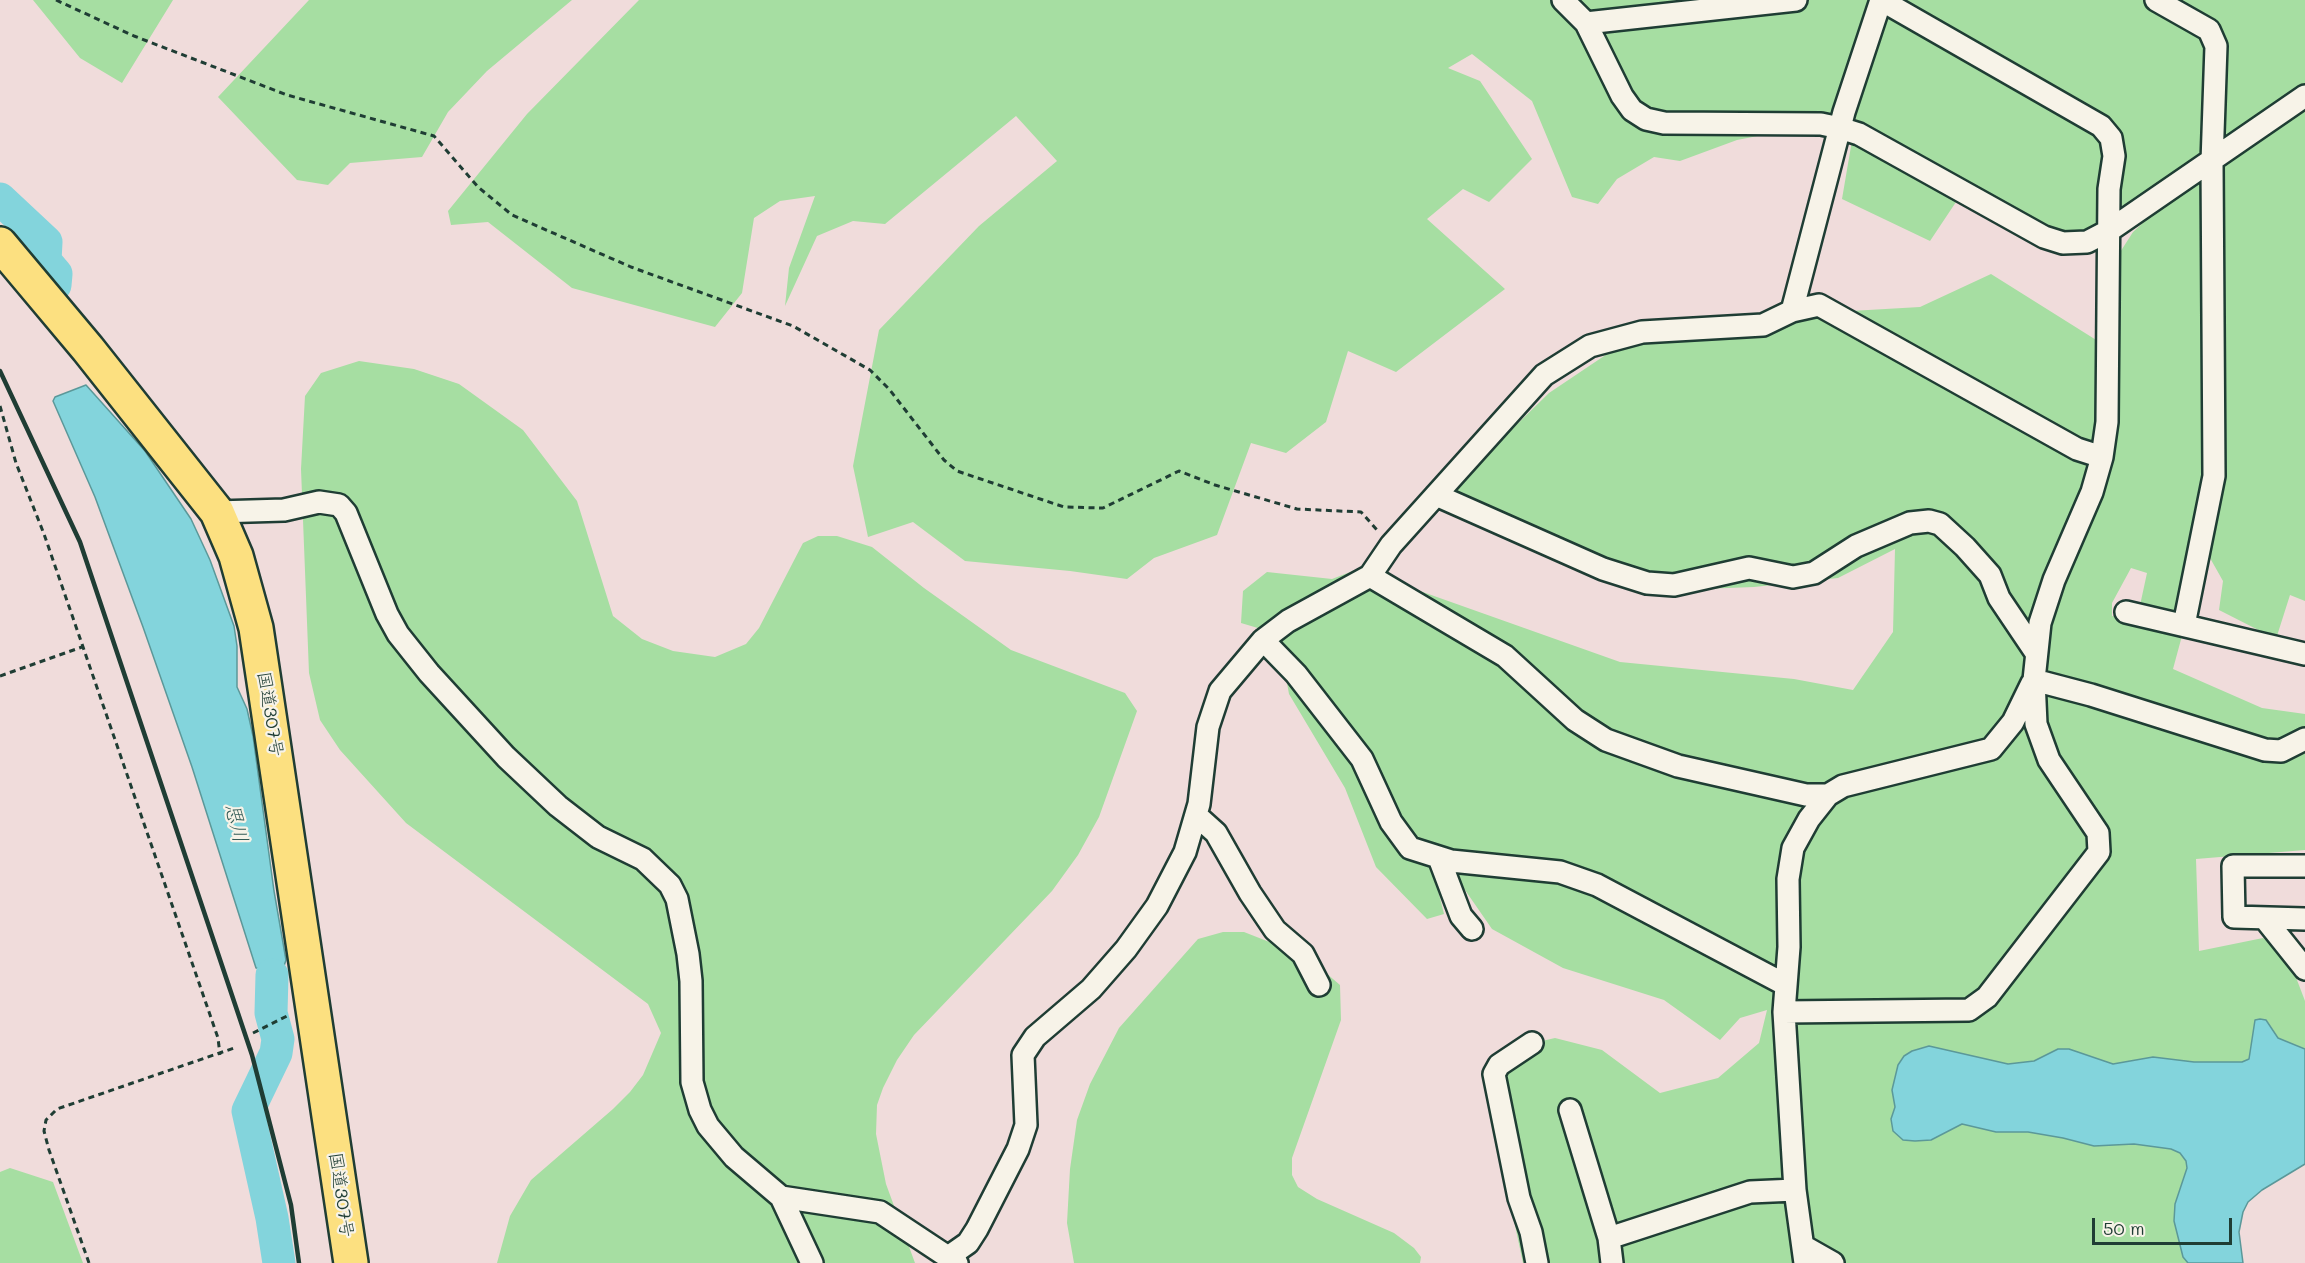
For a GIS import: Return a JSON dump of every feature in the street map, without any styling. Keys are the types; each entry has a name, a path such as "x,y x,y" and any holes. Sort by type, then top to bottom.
{"highway":[{"name":"国道307号","path":"0,244 88,349 217,512 236,556 256,628 351,1263"}],"street":[{"path":"1563,0 1586,23 1622,96 1632,110 1646,119 1664,123 1821,124 1840,128 1859,134 2044,237 2063,243 2087,242 2110,230 2305,96"},
{"path":"1586,23 1796,0"},
{"path":"1784,1012 1969,1010 1987,997 2099,852 2098,834 2049,760 2036,724 2034,680 2040,623 2054,580 2092,492 2102,457 2107,422 2109,189 2114,156 2111,138 2101,126 1881,0 1840,128 1792,311"},
{"path":"2156,0 2209,30 2216,46 2212,162 2214,476 2184,625"},
{"path":"781,1197 880,1212 952,1261 977,1229 1018,1149 1026,1125 1023,1055 1035,1037 1091,989 1126,949 1157,906 1185,852 1196,815 1208,727 1220,691 1263,640 1288,621 1370,576 1390,545 1544,375 1590,346 1642,332 1763,325 1792,311 1819,305 2077,449 2102,457"},
{"path":"1436,495 1603,569 1647,583 1674,585 1749,568 1793,578 1814,573 1856,546 1910,523 1929,521 1940,524 1990,575 1999,598 2036,653"},
{"path":"217,512 284,510 320,502 339,505 346,513 387,614 398,634 429,673 506,757 558,806 598,837 642,859 670,885 677,899 690,972 692,1082 697,1104 708,1126 734,1156 781,1197 812,1263"},
{"path":"1370,576 1505,656 1575,720 1605,740 1700,771 1806,795 1828,795"},
{"path":"2126,612 2304,649"},
{"path":"1263,640 1296,675 1362,759 1391,822 1410,848 1439,858 1560,872 1597,885 1786,985"},
{"path":"1833,1263 1804,1254 1795,1190 1784,1012 1788,879 1793,848 1809,819 1828,795 1843,786 1991,749 2013,722 2034,680"},
{"path":"2034,680 2091,695 2265,750 2281,751 2305,739"},
{"path":"1196,815 1216,832 1250,893 1275,930 1303,954 1319,985"},
{"path":"1439,858 1461,916 1472,930"},
{"path":"2305,866 2234,867 2234,917 2305,919"},
{"path":"2265,919 2305,969"},
{"path":"1532,1043 1499,1065 1494,1074 1519,1198 1531,1232 1536,1263"},
{"path":"1570,1110 1609,1238 1612,1263"},
{"path":"1609,1238 1750,1192 1795,1190"}],"path":[{"path":"56,0 134,36 286,95 434,136 478,187 512,215 631,267 793,326 870,370 889,389 944,460 957,471 1064,507 1102,508 1179,471 1215,485 1297,509 1361,512 1390,545"},
{"path":"0,406 16,463 218,1038 220,1055"},
{"path":"0,676 82,647"},
{"path":"253,1034 290,1015"},
{"path":"89,1263 49,1150 44,1131 46,1120 57,1109 220,1055 237,1047"}],"green space":[{"path":"33,0 173,0 122,83 80,58"},
{"path":"309,0 572,0 487,71 448,112 422,157 350,163 328,185 297,180 218,97"},
{"path":"639,0 2305,0 2305,601 2290,595 2276,639 2219,610 2223,581 2210,558 2222,465 2209,475 2182,615 2139,610 2147,573 2131,568 2112,603 2112,616 2183,632 2173,669 2262,708 2305,714 2305,850 2196,859 2199,951 2263,938 2289,959 2305,1001 2305,1063 1958,1116 2176,1143 2203,1165 2190,1263 1523,1263 1485,1084 1516,1047 1555,1038 1602,1050 1660,1093 1718,1078 1759,1043 1767,1010 1740,1018 1720,1040 1664,1000 1563,968 1492,929 1456,877 1434,874 1444,914 1427,919 1376,867 1345,788 1289,694 1278,634 1241,623 1243,591 1267,572 1332,579 1358,569 1620,662 1794,679 1853,690 1893,632 1895,549 1838,578 1754,587 1648,591 1447,504 1462,478 1549,393 1613,350 1690,334 1772,332 1816,313 1920,307 1991,274 2101,343 2117,257 2133,232 2161,206 2129,208 2120,205 2119,170 2105,227 2094,250 2066,249 2002,201 1956,202 1930,241 1842,199 1856,117 1737,140 1680,161 1654,157 1617,179 1598,204 1572,197 1532,101 1472,54 1448,68 1480,81 1532,159 1489,202 1463,189 1427,219 1505,289 1396,372 1348,351 1326,422 1286,453 1251,443 1217,535 1154,558 1127,579 965,561 913,522 868,537 853,466 879,330 979,226 1057,161 1016,116 885,224 853,221 817,236 785,306 789,268 815,196 780,201 754,218 742,293 715,327 572,288 488,222 451,225 448,211 527,114"},
{"path":"359,361 414,369 459,384 523,430 577,501 613,616 642,639 673,651 715,657 746,644 759,628 803,543 818,536 837,536 872,547 924,588 1011,650 1125,693 1137,711 1099,817 1078,855 1052,891 914,1035 897,1060 883,1088 877,1105 876,1134 886,1184 915,1263 497,1263 510,1216 531,1180 630,1092 643,1075 661,1033 648,1004 406,823 340,750 320,720 309,673 301,469 305,396 321,373"},
{"path":"1223,932 1244,932 1272,943 1326,973 1340,985 1341,1020 1292,1158 1292,1175 1298,1187 1317,1199 1394,1233 1414,1248 1421,1257 1420,1263 1074,1263 1067,1223 1070,1169 1077,1120 1090,1084 1119,1028 1198,939"},
{"path":"10,1168 53,1182 83,1263 0,1263 0,1172"}],"water":[{"path":"86,385 145,451 191,519 210,560 234,626 237,646 237,687 247,709 253,736 274,891 286,960 284,966 274,968 279,984 279,1009 274,1012 275,1019 272,1022 268,1015 267,970 256,968 192,767 143,627 95,497 53,401 55,397"},
{"path":"2255,1020 2266,1020 2278,1038 2305,1049 2305,1164 2262,1190 2248,1202 2243,1212 2239,1232 2243,1263 2188,1263 2183,1257 2174,1221 2175,1204 2187,1168 2186,1161 2180,1153 2171,1149 2134,1144 2094,1146 2028,1132 1996,1132 1962,1124 1931,1140 1903,1140 1893,1131 1891,1119 1895,1107 1892,1090 1898,1065 1904,1056 1912,1051 1929,1046 2008,1064 2034,1061 2058,1049 2069,1049 2113,1064 2153,1057 2194,1062 2242,1062 2249,1059"}],"waterway":[{"name":"思川","path":"0,199 46,242 45,261 56,274 55,285"},
{"name":"思川","path":"272,975 271,1013 278,1039 276,1053 248,1111 272,1218 279,1263"}],"railway":[{"path":"0,371 80,542 252,1055 291,1205 299,1263"}]}
